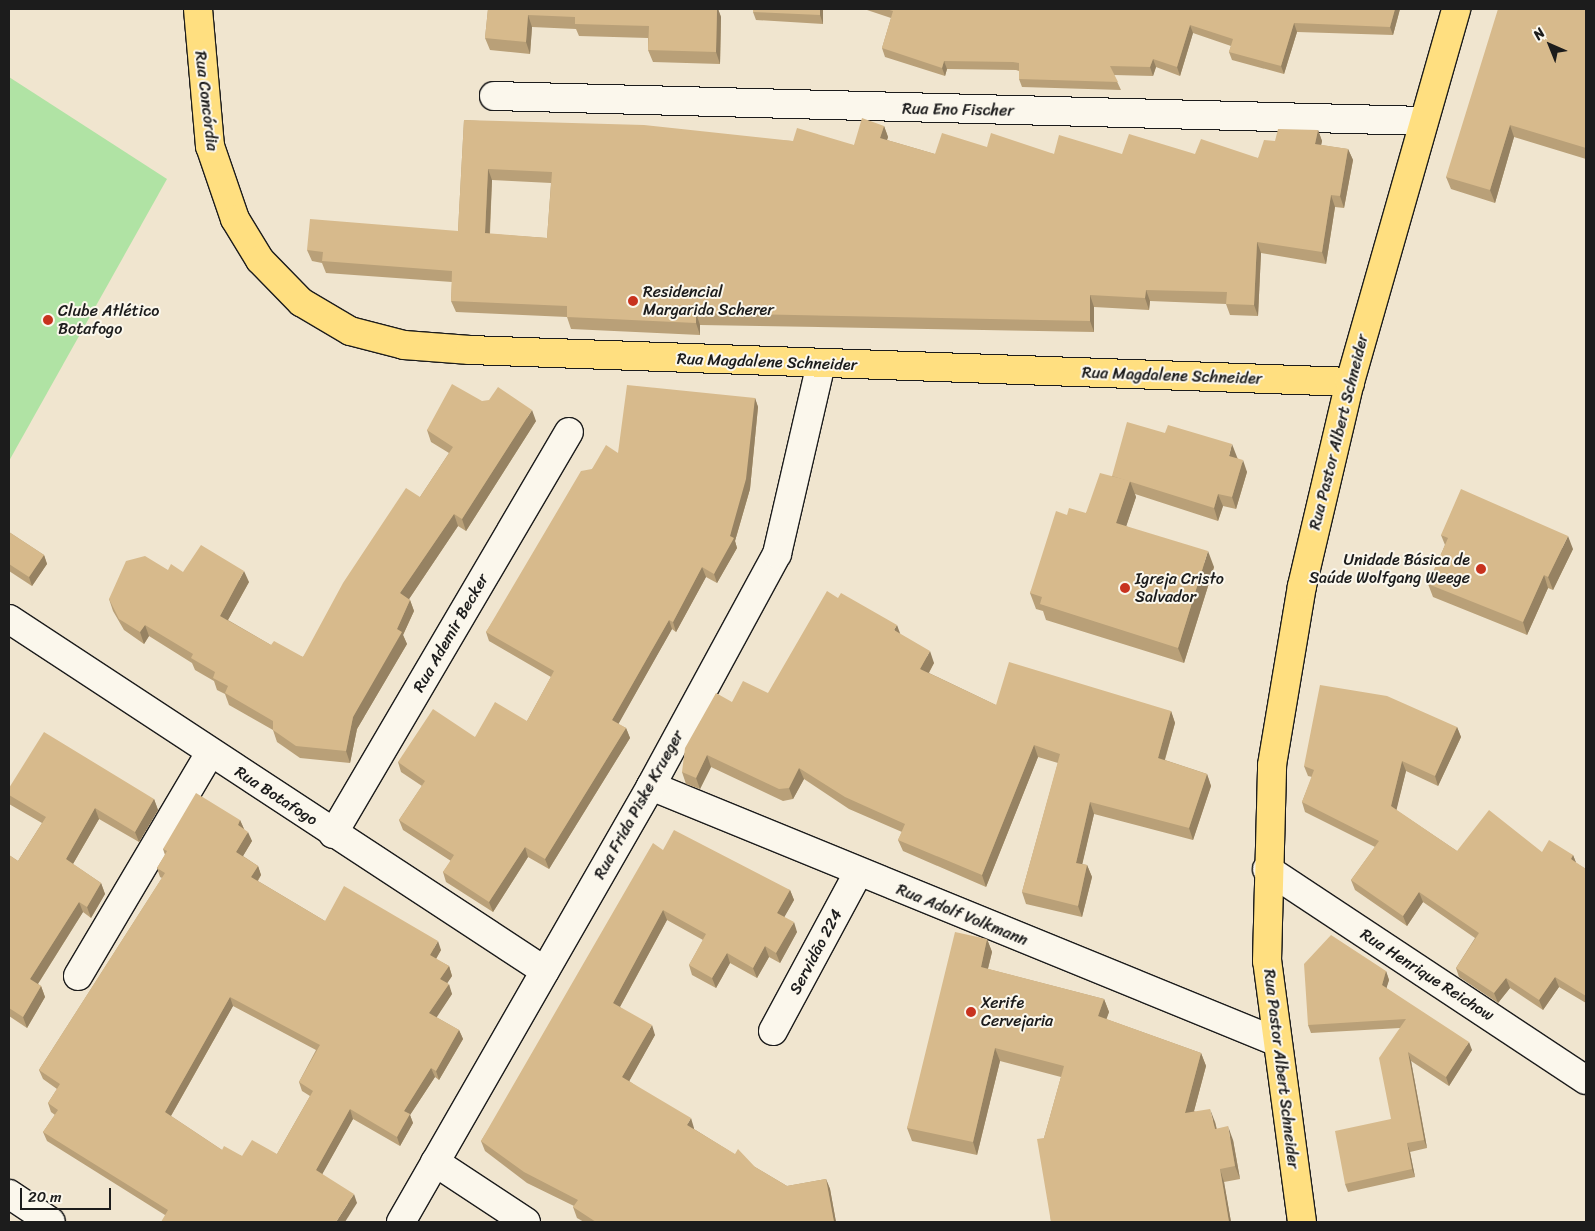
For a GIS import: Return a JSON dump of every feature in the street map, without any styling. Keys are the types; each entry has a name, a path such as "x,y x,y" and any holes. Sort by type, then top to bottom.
{"main road":[{"name":"Rua Concórdia","path":"198,9 210,146 235,219"},
{"name":"Rua Pastor Albert Schneider","path":"1302,1222 1274,1041 1267,960 1267,869 1272,765 1284,683 1350,382 1422,121 1456,9"},
{"name":"Rua Magdalene Schneider","path":"235,219 260,260 301,302 350,331 404,345 821,364 1350,382"}],"street":[{"name":"Rua Eno Fischer","path":"494,96 1422,121"},
{"name":"Rua Frida Piske Krueger","path":"401,1222 651,786 777,554 821,364"},
{"name":"Rua Ademir Becker","path":"334,834 569,432"},
{"name":"Rua Botafogo","path":"9,619 210,754 545,971"},
{"path":"78,976 210,754"},
{"name":"Rua Adolf Volkmann","path":"651,786 858,873 1274,1041"},
{"name":"Rua Henrique Reichow","path":"1267,869 1586,1080"},
{"name":"Servidão 224","path":"773,1031 858,873"},
{"path":"435,1162 526,1222"},
{"path":"9,1194 51,1222"}],"green space":[{"name":"Clube Atlético Botafogo","path":"9,77 167,179 9,461"}],"building":[{"path":"488,9 717,9 716,52 648,50 649,26 575,24 575,17 528,15 526,42 485,38"},
{"path":"753,9 820,9 820,15 753,12"},
{"path":"886,9 1395,9 1390,27 1294,23 1281,66 1229,52 1233,39 1190,25 1177,67 1153,59 1150,67 1110,66 1118,82 1019,79 1019,63 1013,62 944,61 942,68 882,48 893,11"},
{"path":"1498,9 1586,9 1586,148 1510,125 1490,190 1446,177"},
{"path":"862,118 884,126 880,138 935,154 942,133 987,147 991,133 1054,154 1059,135 1122,154 1129,134 1195,154 1201,139 1258,158 1264,140 1275,141 1278,129 1318,130 1315,144 1348,149 1340,196 1331,195 1322,252 1257,242 1254,305 1226,304 1227,292 1146,290 1145,298 1090,295 1090,321 696,313 696,323 567,317 567,306 451,301 452,271 322,261 323,252 307,250 310,219 458,231 464,120 644,125 793,141 797,128 854,145","holes":["488,169 552,172 547,238 485,233"]},
{"path":"452,384 482,401 489,400 498,387 532,410 462,519 454,514 400,593 410,600 397,629 402,632 353,717 346,751 296,746 273,730 273,721 225,693 228,686 213,678 215,672 191,658 193,654 145,625 140,632 119,619 109,599 126,561 145,556 168,570 171,564 183,572 201,545 244,571 220,616 271,645 274,641 303,657 343,583 406,488 420,497 453,447 427,430"},
{"path":"627,385 755,398 746,479 730,536 734,538 714,574 702,567 673,622 669,620 612,720 626,728 545,859 525,847 489,902 443,872 454,855 399,820 425,781 398,762 433,709 475,737 495,702 527,721 554,671 486,632 581,471 592,469 606,445 618,453"},
{"path":"1127,422 1165,433 1168,425 1232,444 1229,456 1243,460 1232,497 1218,494 1214,508 1112,476"},
{"name":"Igreja Cristo Salvador","path":"1100,473 1130,481 1116,523 1208,551 1178,648 1040,604 1042,597 1030,593 1056,511 1067,515 1069,508 1086,513"},
{"name":"Unidade Básica de Saúde Wolfgang Weege","path":"1461,489 1568,536 1548,577 1544,575 1523,622 1428,584 1448,538 1441,535"},
{"path":"9,532 44,555 29,577 9,564"},
{"path":"827,591 838,598 841,593 897,625 894,630 930,651 920,669 996,705 1009,662 1171,711 1158,758 1207,774 1189,828 1090,802 1076,863 1087,865 1078,906 1022,892 1060,754 1034,745 982,875 898,840 905,824 845,797 799,768 789,788 779,789 707,755 696,778 682,772 685,748 716,693 732,702 743,681 768,693"},
{"path":"1320,685 1387,696 1457,727 1435,776 1402,761 1391,806 1457,851 1489,810 1542,852 1549,840 1573,855 1571,859 1586,869 1586,996 1555,977 1539,1000 1506,978 1494,993 1456,968 1479,933 1419,892 1403,916 1351,880 1379,841 1302,802 1314,770 1304,766"},
{"path":"44,732 154,799 135,832 95,808 66,859 101,883 87,907 79,902 30,979 41,986 23,1017 9,1008 9,855 18,861 46,817 9,795 9,788"},
{"path":"196,793 240,820 238,825 248,832 236,852 258,866 251,877 325,921 344,886 438,941 430,955 449,966 440,979 449,984 429,1013 459,1030 436,1071 431,1068 404,1111 410,1114 397,1137 350,1109 316,1170 354,1194 336,1222 161,1222 168,1210 43,1132 58,1110 48,1103 60,1084 39,1070 165,873 157,868 167,851 163,849","holes":["230,997 320,1045 299,1082 313,1091 277,1154 252,1140 242,1156 224,1146 222,1150 165,1112"]},
{"path":"674,830 790,890 777,913 794,922 776,953 765,946 753,968 727,953 712,978 689,965 706,934 663,910 613,1003 652,1025 622,1077 691,1118 687,1125 735,1154 738,1149 755,1167 787,1186 826,1179 834,1222 596,1222 573,1207 578,1200 524,1172 481,1141 653,843 663,850"},
{"path":"955,932 987,939 981,967 1104,999 1098,1016 1201,1053 1185,1113 1210,1109 1215,1129 1228,1126 1235,1166 1220,1169 1229,1222 1051,1222 1037,1139 1044,1138 1064,1066 995,1048 973,1142 907,1128"},
{"path":"1331,935 1386,971 1382,985 1469,1042 1446,1077 1408,1052 1424,1140 1407,1143 1412,1169 1345,1184 1335,1131 1391,1119 1379,1058 1406,1019 1308,1025 1304,964"}],"place":[{"name":"Residencial Margarida Scherer","path":"633,301"},
{"name":"Clube Atlético Botafogo","path":"48,320"},
{"name":"Unidade Básica de Saúde Wolfgang Weege","path":"1481,569"},
{"name":"Igreja Cristo Salvador","path":"1125,588"},
{"name":"Xerife Cervejaria","path":"971,1012"}]}
